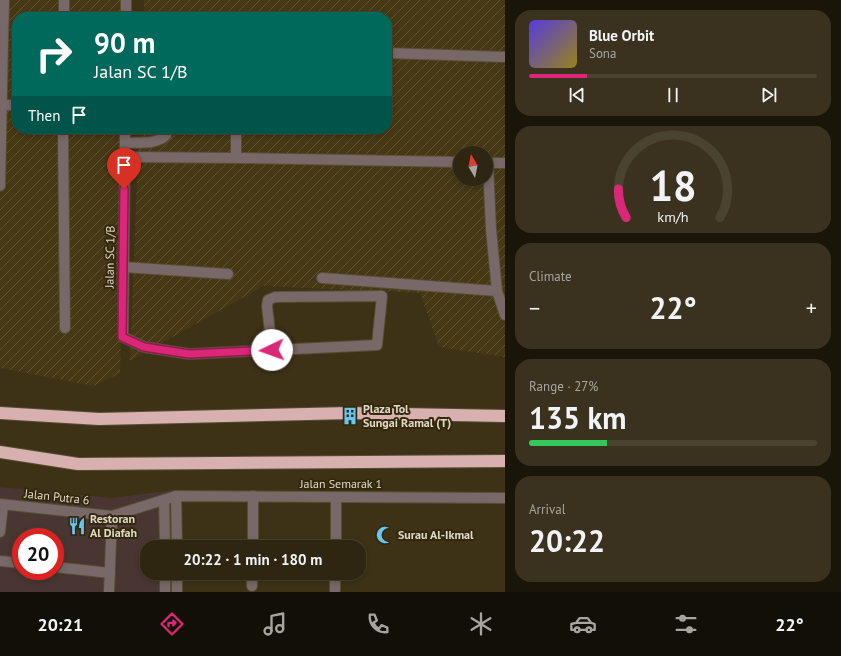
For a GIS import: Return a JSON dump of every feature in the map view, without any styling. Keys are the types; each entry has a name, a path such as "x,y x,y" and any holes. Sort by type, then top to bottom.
{"highway":[{"path":"0,413 99,419 350,412 505,416"},
{"path":"0,452 78,464 505,461"}],"street":[{"path":"0,186 4,0"},
{"path":"64,0 64,12"},
{"path":"126,0 126,12"},
{"path":"392,53 505,56"},
{"path":"1,99 12,102"},
{"path":"63,134 65,328"},
{"name":"Jalan SC 1/B","path":"125,134 122,337 144,347 189,354 272,350"},
{"path":"125,143 156,141 164,138 166,134"},
{"path":"236,134 236,158"},
{"path":"125,157 453,162"},
{"path":"493,163 505,163"},
{"path":"488,186 497,291 505,315"},
{"path":"123,267 228,274"},
{"path":"322,278 497,291"},
{"path":"382,296 377,345 272,350 267,306 268,300 275,297 382,296"},
{"path":"176,496 176,540"},
{"name":"Jalan Semarak 1","path":"112,516 176,496 505,498"},
{"path":"253,496 253,540"},
{"path":"336,497 336,540"},
{"path":"164,500 165,540"},
{"path":"0,532 2,504"},
{"name":"Jalan Putra 6","path":"2,504 112,516"},
{"path":"109,592 112,516"},
{"path":"0,561 12,563"},
{"path":"64,568 110,573"},
{"path":"165,580 165,592"},
{"path":"177,580 177,592"},
{"path":"252,580 252,586"},
{"path":"335,580 335,590"}],"shaded area":[{"path":"0,0 130,0 130,12 12,12 12,134 127,134 120,373 94,386 0,368"},
{"path":"144,0 505,0 505,357 439,347 420,293 263,286 130,361 139,134 392,134 392,12 144,12"},
{"path":"0,487 112,498 174,490 172,540 140,540 140,580 172,580 172,592 0,592"}],"place":[{"name":"Plaza Tol Sungai Ramal (T)","path":"350,416"},
{"name":"Restoran Al Diafah","path":"77,526"},
{"name":"Surau Al-Ikmal","path":"385,535"}],"route":[{"path":"124,189 122,337 144,347 189,354 272,350"}]}
